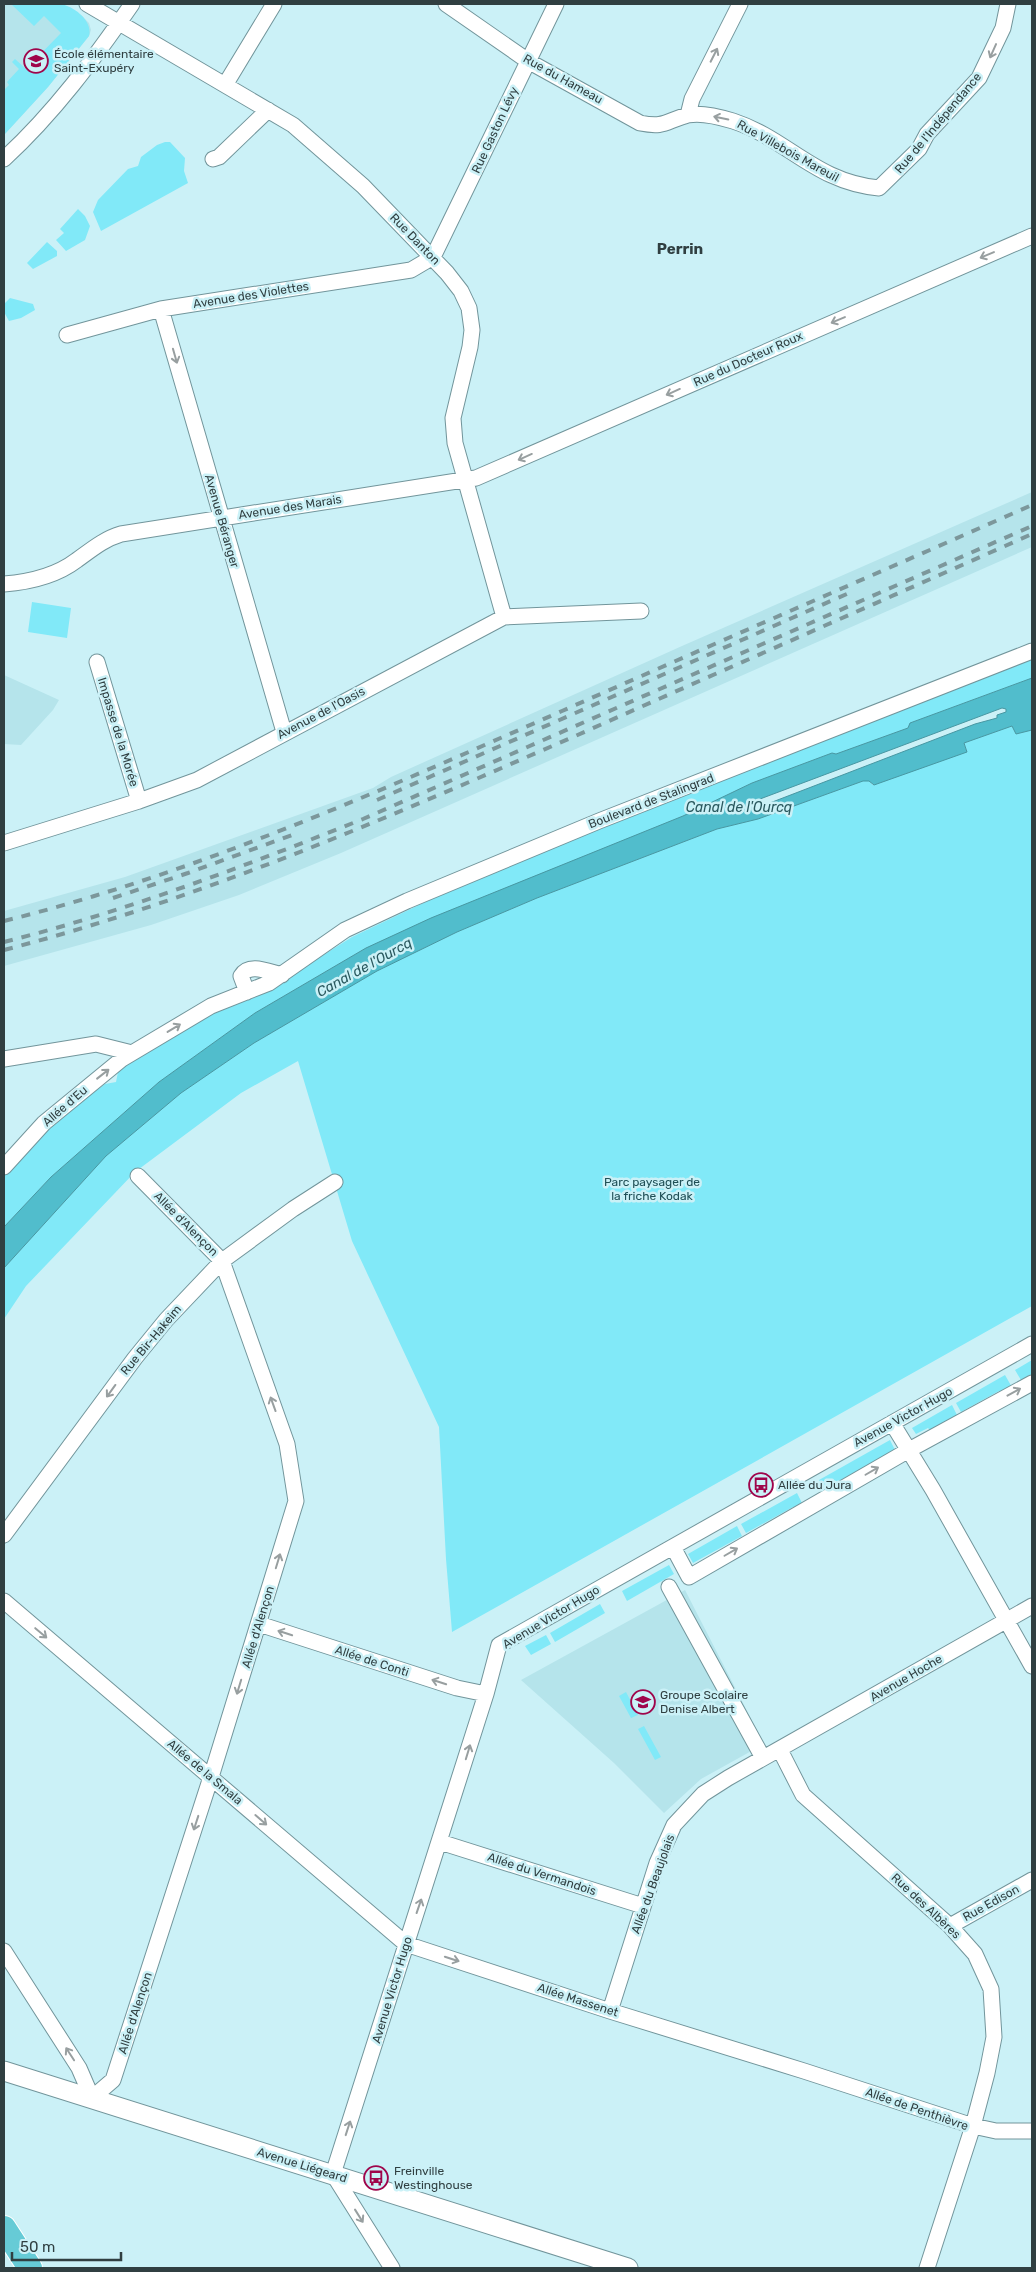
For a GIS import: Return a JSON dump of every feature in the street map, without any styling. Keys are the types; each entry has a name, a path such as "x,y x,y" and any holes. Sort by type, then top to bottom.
{"main road":[{"path":"4,2228 30,2268"},
{"path":"4,2255 12,2268"}],"street":[{"name":"Rue Danton","path":"87,4 293,125 356,179 433,257 461,291 470,308 472,330 470,347 453,418 454,443 504,617"},
{"path":"4,159 50,111 107,42 132,4"},
{"path":"225,85 274,4"},
{"name":"Rue du Hameau","path":"446,4 528,61 640,123 658,126 688,115"},
{"name":"Rue Gaston Lévy","path":"433,257 556,4"},
{"path":"688,115 692,99 740,4"},
{"name":"Rue de l'Indépendance","path":"858,186 879,188 889,180 919,149 927,134 979,78 1003,28 1009,4"},
{"path":"214,159 268,110"},
{"name":"Rue Villebois Mareuil","path":"688,115 703,115 736,122 762,135 819,170 858,186"},
{"name":"Rue du Docteur Roux","path":"464,480 476,478 1032,236"},
{"name":"Avenue des Violettes","path":"67,335 161,309 411,270 433,257"},
{"name":"Avenue Béranger","path":"161,309 284,732"},
{"name":"Avenue des Marais","path":"4,584 28,582 52,574 115,536 464,480"},
{"name":"Avenue de l'Oasis","path":"4,843 139,802 197,780 284,732 504,617 641,611"},
{"name":"Boulevard de Stalingrad","path":"247,992 269,983 282,975 345,930 407,901 598,820 1032,651"},
{"name":"Impasse de la Morée","path":"97,662 139,802"},
{"path":"247,992 241,976 244,970 250,968 282,975"},
{"name":"Allée d'Eu","path":"4,1166 44,1123 100,1075 132,1053 211,1006 247,992"},
{"path":"4,1059 96,1044 132,1053"},
{"name":"Allée d'Alençon","path":"92,2098 114,2078 211,1777 296,1501 286,1444 222,1261 138,1176"},
{"name":"Rue Bir-Hakeim","path":"4,1535 135,1358 166,1320 222,1261 293,1209 335,1182"},
{"name":"Avenue Victor Hugo","path":"333,2174 440,1842 486,1694 499,1644 1032,1344"},
{"path":"672,1547 689,1577 909,1450 1032,1383"},
{"path":"892,1423 933,1490 1032,1666"},
{"path":"669,1587 763,1758"},
{"name":"Allée de la Smala","path":"4,1601 406,1944"},
{"name":"Avenue Hoche","path":"780,1750 1032,1606"},
{"name":"Allée de Conti","path":"259,1624 457,1688 486,1694"},
{"name":"Allée du Beaujolais","path":"610,2011 643,1906 674,1824 703,1794 780,1750"},
{"name":"Rue des Albères","path":"780,1750 803,1795 950,1926 975,1954 991,1989 994,2037 973,2126"},
{"name":"Allée du Vermandois","path":"440,1842 643,1906"},
{"name":"Rue Edison","path":"950,1926 1032,1880"},
{"name":"Allée Massenet","path":"406,1944 750,2055"},
{"path":"4,1951 79,2068 92,2098"},
{"name":"Allée de Penthièvre","path":"750,2055 973,2126 927,2268"},
{"name":"Avenue Liégeard","path":"4,2071 628,2268"},
{"path":"973,2126 996,2131 1032,2131"},
{"path":"333,2174 392,2268"}],"shaded area":[{"name":"École élémentaire Saint-Exupéry","path":"4,4 61,4 82,16 89,23 91,30 89,36 48,87 4,135"},
{"path":"1032,492 1032,547 341,853 239,895 151,925 4,966 4,911 125,877 373,788 391,777 682,646"},
{"path":"4,675 59,700 53,710 21,745 4,744"},
{"name":"Groupe Scolaire Denise Albert","path":"685,1590 764,1744 701,1779 664,1813 614,1763 521,1680"}],"green space":[{"name":"École élémentaire Saint-Exupéry","path":"56,3 66,6 77,11 86,20 90,30 89,36 48,87 4,135 4,90 9,85 7,82 19,69 12,62 15,59 26,69 61,33 44,16 34,26 11,4"},
{"path":"170,142 185,158 184,171 188,183 101,231 93,212 98,200 128,169 138,166 141,157 157,145"},
{"path":"78,209 85,216 90,226 85,240 66,251 56,240 64,233 60,229"},
{"path":"47,242 57,251 57,256 33,269 27,263"},
{"path":"10,298 33,304 35,310 21,318 9,321 4,312 4,304"},
{"path":"32,602 71,608 67,638 28,632"},
{"path":"1032,657 1032,678 910,723 908,728 836,754 832,753 752,783 683,816 366,948 255,1013 159,1082 51,1177 4,1227 4,1175 45,1132 91,1090 97,1090 105,1084 116,1082 119,1067 208,1013 290,976 352,937 467,882 743,770"},
{"name":"Parc paysager de la friche Kodak","path":"1012,726 1016,734 1032,730 1032,1306 452,1632 439,1427 352,1241 298,1061 241,1093 135,1172 26,1286 4,1319 4,1268 106,1156 181,1093 254,1043 377,971 457,932 537,898 717,829 758,819 863,781 869,781 873,785 967,751 964,743"},
{"path":"1032,1360 1032,1374 1021,1380 1015,1370"},
{"path":"1005,1375 1013,1389 1001,1396 999,1391 961,1412 956,1403"},
{"path":"952,1405 957,1415 930,1430 928,1428 916,1434 912,1428"},
{"path":"890,1440 895,1450 837,1482 838,1488 826,1494 819,1480"},
{"path":"797,1493 802,1503 811,1498 796,1511 793,1507 746,1533 741,1524"},
{"path":"737,1526 742,1536 693,1563 688,1554"},
{"path":"669,1565 674,1574 627,1601 622,1591"},
{"path":"600,1604 605,1613 555,1642 550,1633"},
{"path":"546,1635 551,1644 531,1655 525,1646"},
{"path":"626,1692 638,1715 631,1718 619,1696"},
{"path":"644,1726 661,1757 655,1760 638,1729"}],"water":[{"name":"Canal de l'Ourcq","path":"1032,678 1032,730 1016,734 1012,726 964,743 967,752 874,785 869,781 863,781 758,819 717,829 537,898 457,932 377,971 254,1043 181,1093 106,1156 4,1268 4,1227 51,1177 159,1082 255,1013 366,948 431,918 683,816 752,783 832,753 836,754 908,728 910,723","holes":["1002,708 1006,709 1006,712 997,715 997,718 975,724 762,806 758,804 760,799"]}],"railway":[{"path":"4,921 147,879 287,828 425,771 1032,505"},
{"path":"4,942 141,902 274,854 363,819 1032,526"},
{"path":"4,950 150,907 222,882 363,827 573,737 1032,534"},
{"path":"377,800 849,593"},
{"path":"113,898 292,835"}],"place":[{"name":"École élémentaire Saint-Exupéry","path":"36,61"},
{"name":"Allée du Jura","path":"761,1485"},
{"name":"Groupe Scolaire Denise Albert","path":"643,1702"},
{"name":"Freinville Westinghouse","path":"376,2178"}],"district":[{"name":"Perrin","path":"680,249"}]}
